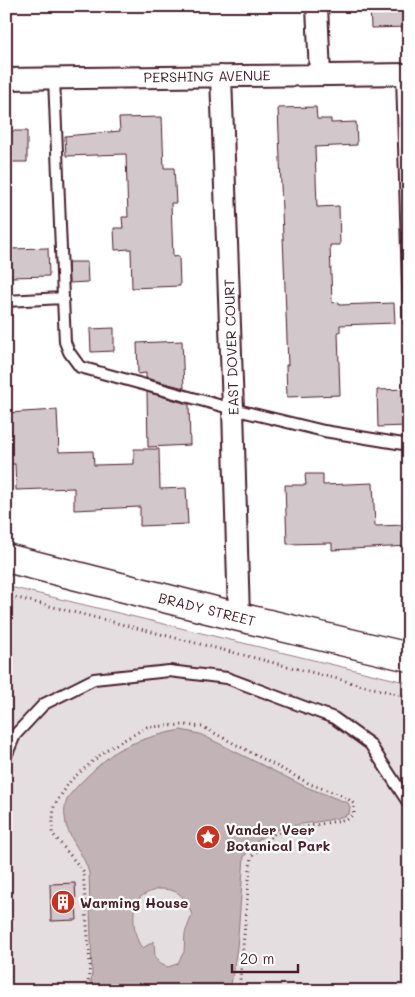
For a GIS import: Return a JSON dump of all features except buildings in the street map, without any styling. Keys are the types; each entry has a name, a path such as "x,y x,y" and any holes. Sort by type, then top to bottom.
{"highway":[{"name":"BRADY STREET","path":"6,558 239,618 409,657"}],"street":[{"path":"317,6 320,75"},
{"name":"PERSHING AVENUE","path":"6,79 406,74"},
{"name":"EAST DOVER COURT","path":"220,76 239,618"}],"lane":[{"path":"406,74 409,321"},
{"path":"54,78 65,342 69,352 80,367 233,409 324,431 409,445"},
{"path":"6,301 63,298"},
{"path":"6,756 15,735 44,704 94,678 169,671 227,678 334,718 370,744 409,804"}],"path":[{"path":"6,595 409,697"},
{"path":"86,991 90,966 83,871 52,833 54,806 71,780 106,750 147,727 184,725 203,727 310,784 346,797 354,804 354,814 347,819 275,834 251,857 239,991"}],"shaded area":[{"name":"Vander Veer Botanical Park","path":"6,586 409,683 409,991 6,991"},
{"path":"181,730 200,734 306,787 348,803 350,807 349,814 278,829 265,835 254,844 244,857 237,948 230,991 90,991 92,973 89,873 87,865 68,832 65,812 66,802 83,780 118,750 141,740","holes":["158,889 176,892 184,898 192,915 185,933 184,952 177,964 168,967 160,964 155,957 154,941 143,948 140,945 137,939 134,918 135,905 139,899"]}],"place":[{"name":"Vander Veer Botanical Park","path":"208,837"},
{"name":"Warming House","path":"63,902"}]}
